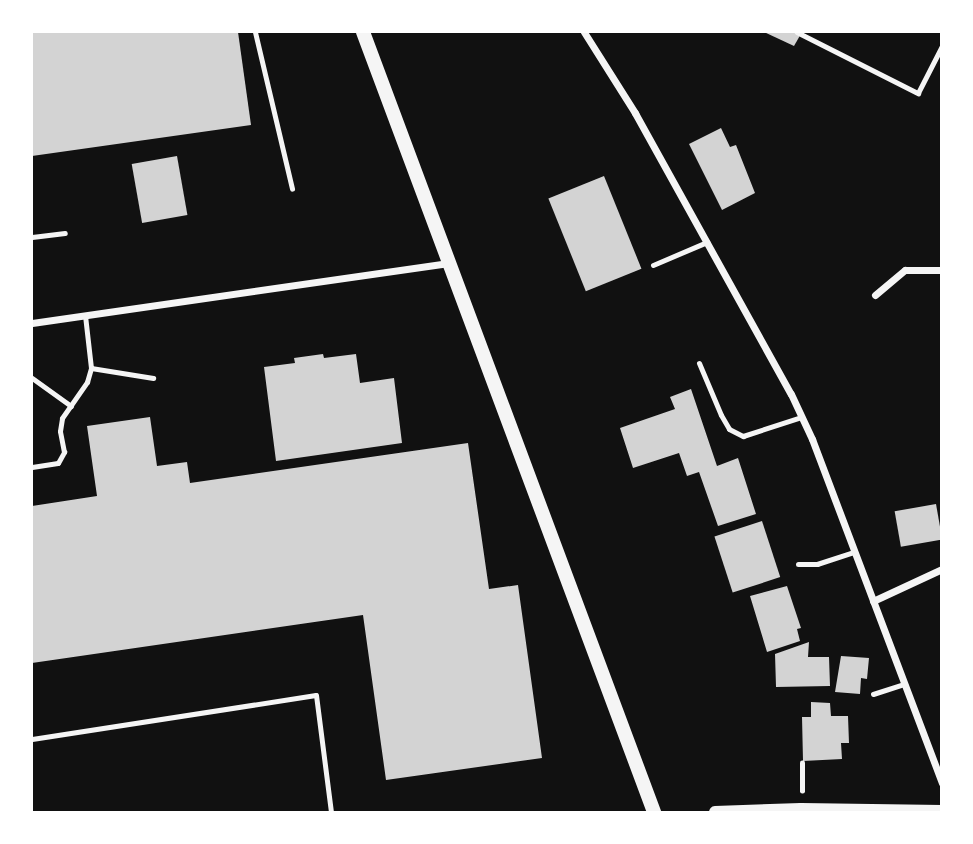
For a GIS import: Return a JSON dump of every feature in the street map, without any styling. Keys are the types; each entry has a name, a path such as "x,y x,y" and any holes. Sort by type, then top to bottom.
{"main road":[{"path":"363,32 654,813"}],"street":[{"path":"584,32 635,113 801,417 942,783"},
{"path":"32,323 449,263"},
{"path":"875,295 905,270 942,270"},
{"path":"873,601 942,569"},
{"path":"715,813 942,811"}],"lane":[{"path":"255,32 292,190"},
{"path":"32,237 65,233"},
{"path":"653,265 707,242"},
{"path":"32,467 58,463 61,458 62,418 87,383 92,368 85,315"},
{"path":"699,363 729,429 743,436 801,417"},
{"path":"92,368 153,378"},
{"path":"32,379 71,406"},
{"path":"798,564 817,564 854,552"},
{"path":"873,694 904,684"},
{"path":"32,739 316,695 331,813"}],"path":[{"path":"797,32 918,93 942,46"}],"building":[{"path":"32,32 238,32 251,125 32,156"},
{"path":"764,32 802,32 794,46"},
{"path":"721,128 730,147 736,145 755,193 722,210 689,144"},
{"path":"177,156 187,215 142,223 132,164"},
{"path":"604,176 641,269 586,291 548,198"},
{"path":"323,354 324,358 356,354 360,383 394,378 402,443 276,461 264,367 295,363 294,358"},
{"path":"691,389 717,466 738,458 756,514 718,526 699,472 687,476 679,453 633,468 620,428 675,409 670,397"},
{"path":"150,417 157,466 187,462 190,483 468,443 489,589 518,585 542,758 386,780 363,615 32,663 32,506 97,496 87,426"},
{"path":"936,504 942,539 901,547 895,511"},
{"path":"762,521 780,577 733,593 714,536"},
{"path":"787,586 801,628 797,629 800,641 767,652 750,596"},
{"path":"809,642 808,657 829,657 830,686 776,687 775,654"},
{"path":"841,656 869,658 867,679 861,678 860,694 835,692"},
{"path":"811,702 830,703 831,716 848,716 849,743 841,743 842,759 803,761 802,717 811,717"}]}
